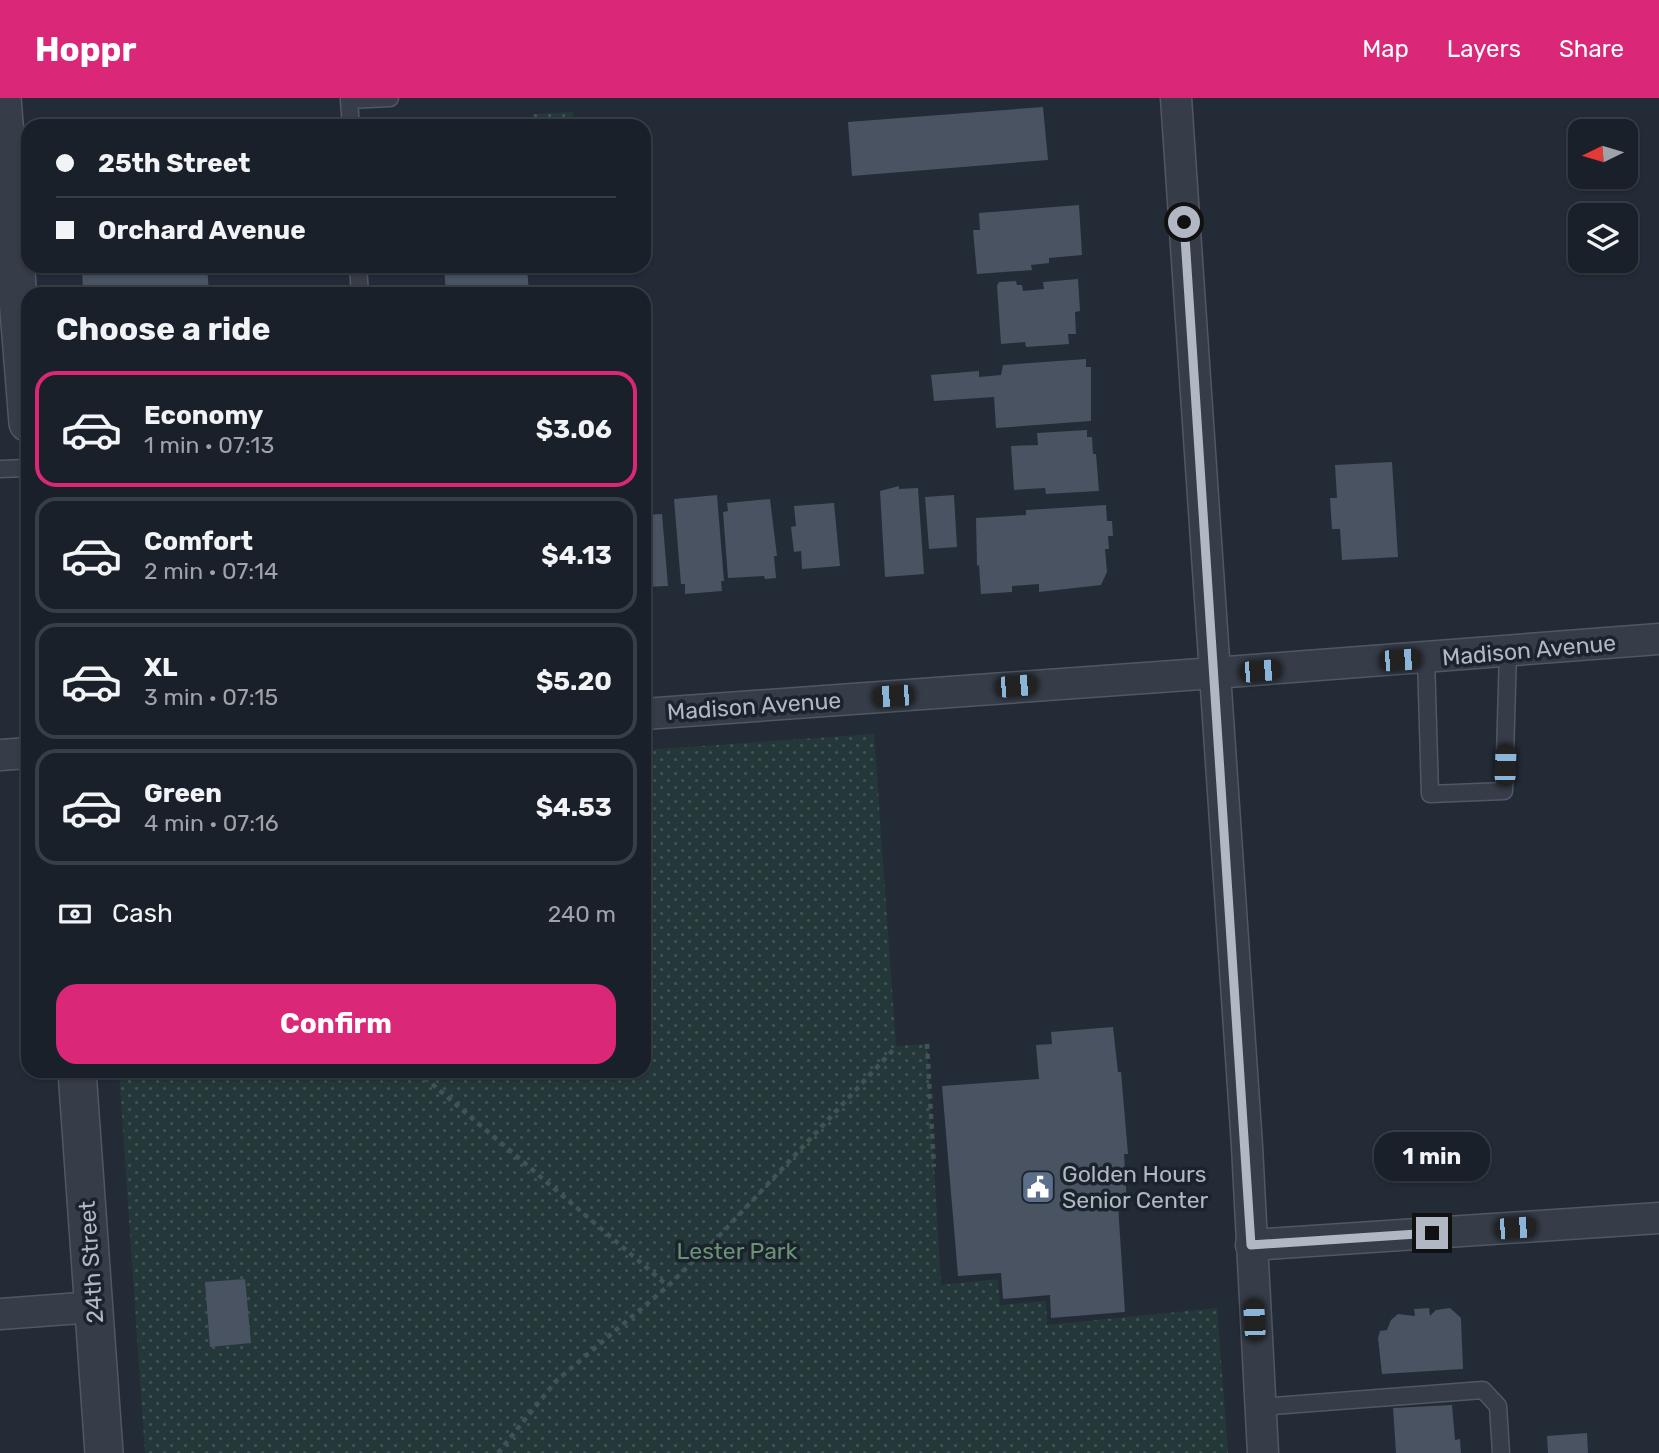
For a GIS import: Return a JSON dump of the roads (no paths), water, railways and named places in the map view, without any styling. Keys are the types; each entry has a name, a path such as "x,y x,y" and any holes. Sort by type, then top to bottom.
{"street":[{"path":"1176,98 1263,1453"},
{"path":"2,111 21,297"},
{"name":"Madison Avenue","path":"651,713 1040,684 1215,675 1659,639"},
{"path":"0,755 21,754"},
{"name":"24th Street","path":"78,1078 104,1453"},
{"path":"1251,1245 1659,1218"},
{"path":"0,1314 94,1307"}],"lane":[{"path":"350,119 349,100 390,98"},
{"path":"0,469 21,468"},
{"path":"1426,658 1430,794 1504,791 1508,651"},
{"path":"1260,1408 1483,1390 1499,1406 1501,1453"}],"place":[{"name":"Golden Hours Senior Center","path":"1038,1187"}],"park label":[{"name":"Lester Park","path":"737,1251"}]}
